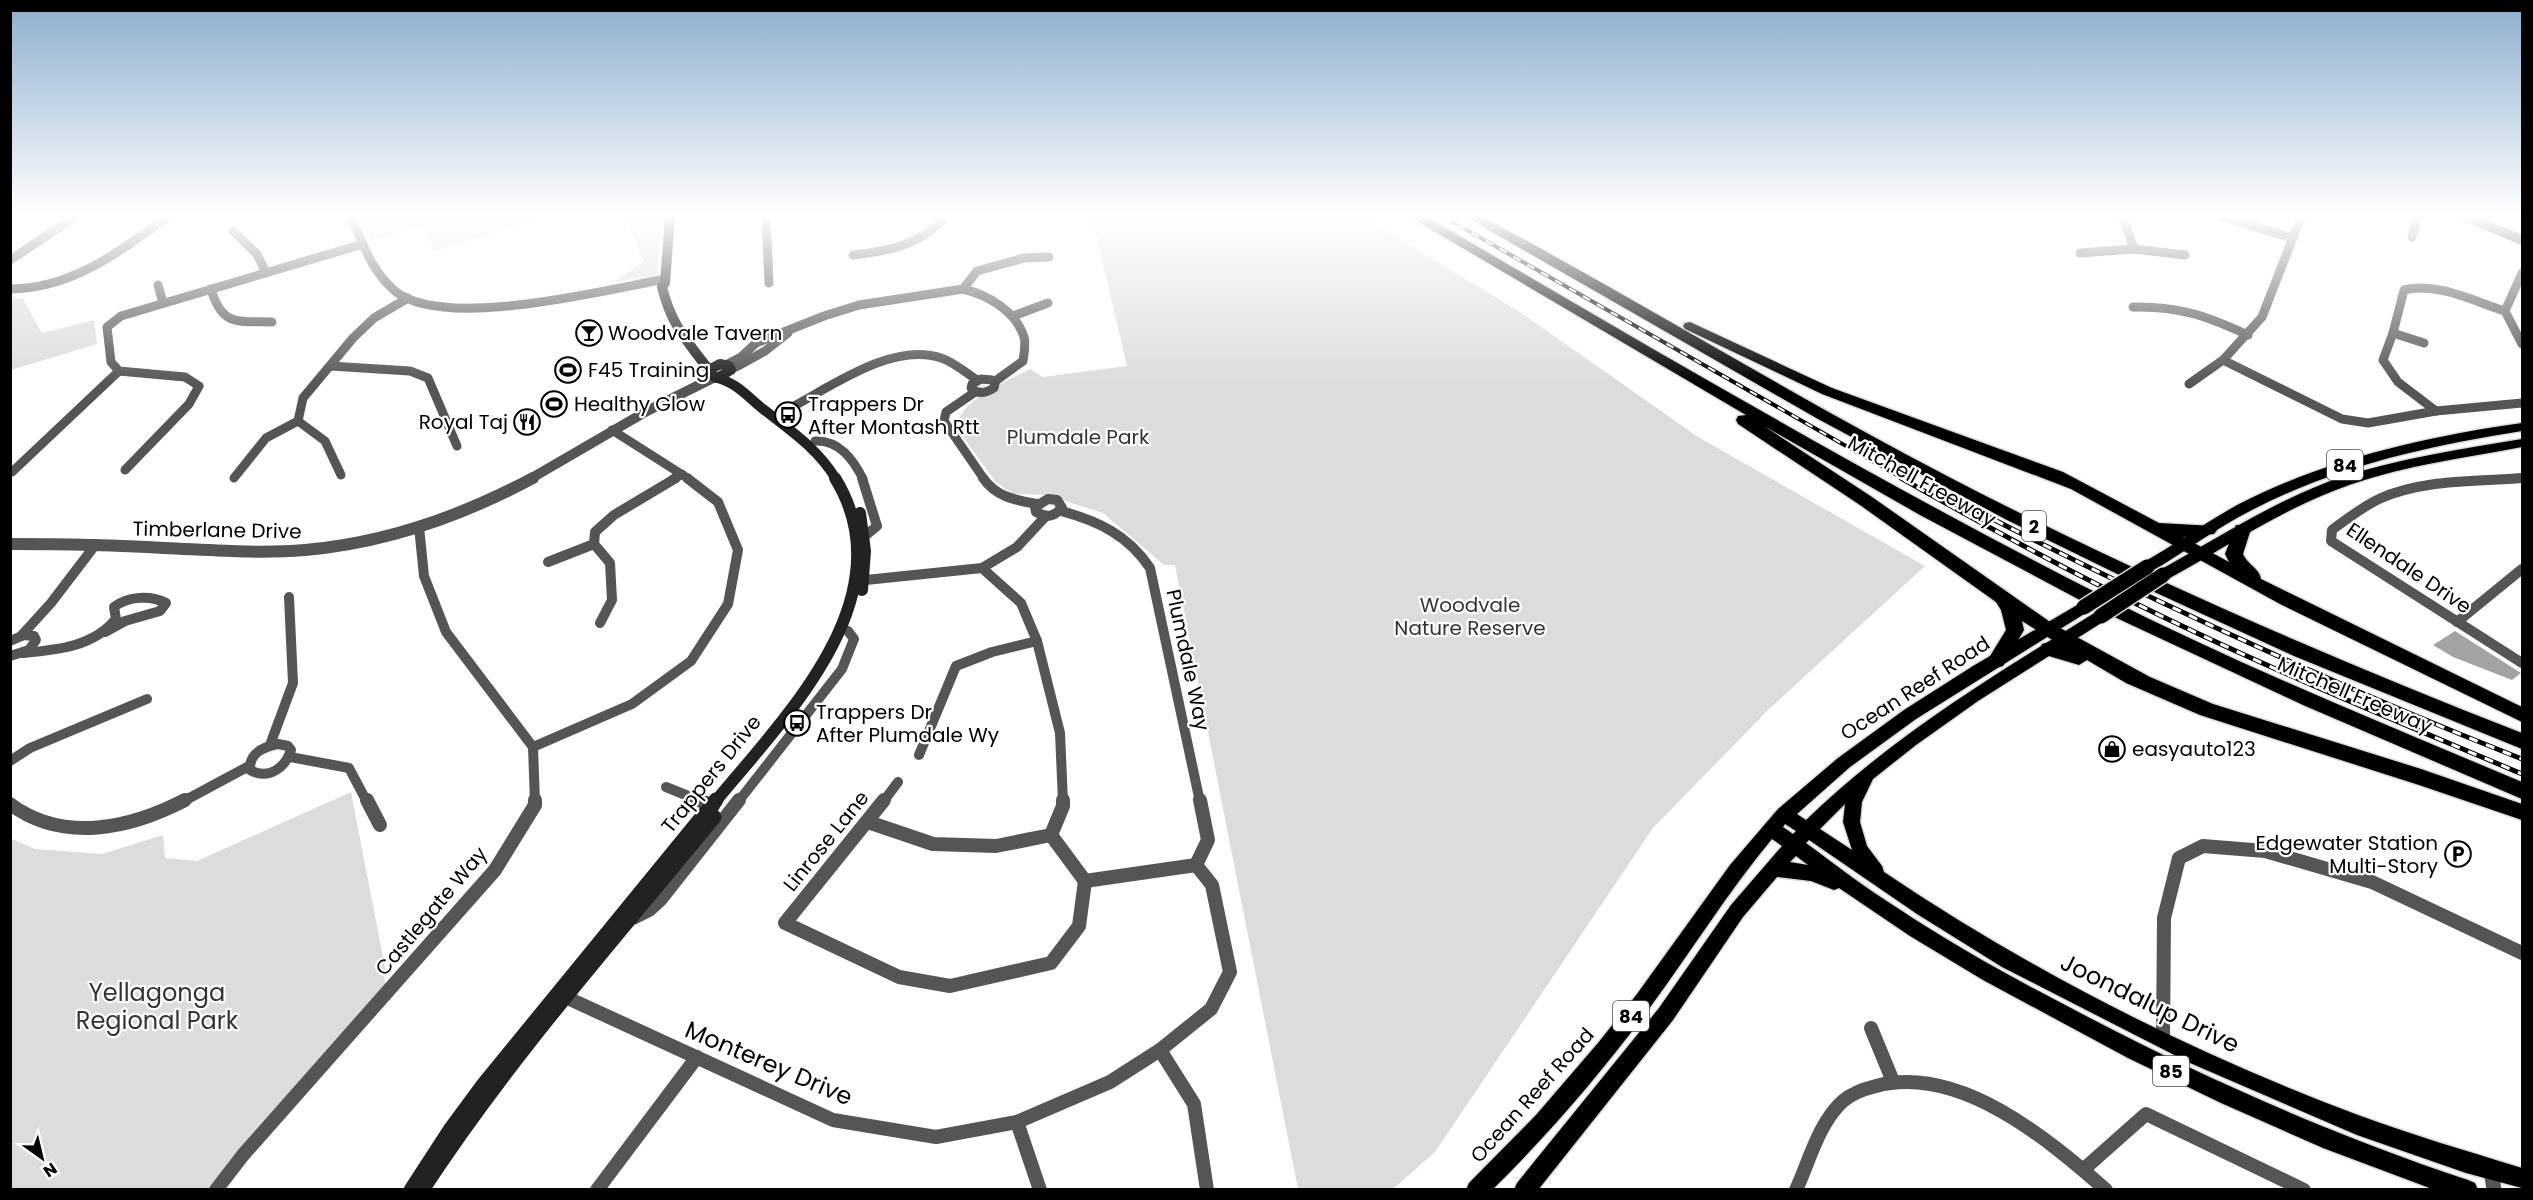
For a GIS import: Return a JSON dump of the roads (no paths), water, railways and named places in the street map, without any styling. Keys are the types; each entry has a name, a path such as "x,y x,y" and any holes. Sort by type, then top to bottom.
{"highway":[{"name":"Mitchell Freeway","path":"1513,273 1975,537 2101,603 2272,685 2523,791"},
{"name":"Mitchell Freeway","path":"1576,273 1930,473 2143,581 2310,656 2523,741"},
{"path":"1579,273 1827,392 2057,476 2086,489 2154,526 2183,546 2523,715"},
{"path":"1640,347 1676,375 1866,501 2002,596 2047,629 2065,653 2143,682 2207,710 2421,777 2523,812"},
{"path":"2154,526 2179,531 2208,530"},
{"path":"2242,529 2234,554 2238,563 2248,574 2277,594"},
{"path":"1996,661 2015,630 2010,609 2002,596"}],"main road":[{"name":"Trappers Drive","path":"422,1190 461,1130 563,996 793,707 818,672 839,635 860,581 854,521 846,495 836,477 814,449 796,433 729,381 713,374 670,317 662,287 666,273"},
{"name":"Trappers Drive","path":"411,1190 471,1102 633,918 817,685 848,631 860,581 865,536 858,502 850,486 833,459 815,441 736,378 728,367 708,355 691,337 677,314 665,281"},
{"path":"713,374 726,376 728,367"},
{"name":"Ocean Reef Road","path":"1476,1190 1544,1122 1613,1039 1716,896 1770,828 1842,763 1921,707 2208,530 2281,490 2371,456 2464,435 2523,427"},
{"name":"Ocean Reef Road","path":"1524,1190 1666,1014 1737,910 1772,869 1808,830 1869,772 1910,740 1972,697 2163,575 2242,529 2297,501 2346,481 2409,463 2523,442"},
{"path":"1869,772 1853,804 1851,822 1855,836 1872,868 1905,897"},
{"name":"Joondalup Drive","path":"1784,814 1905,897 2010,961 2163,1041 2313,1109 2493,1180 2517,1181"},
{"name":"85","path":"1770,828 1891,914 1998,981 2157,1064 2310,1134 2400,1168 2468,1190"},
{"path":"1772,869 1815,872 1891,914"}],"street":[{"path":"10,289 37,289 77,273"},
{"path":"125,470 189,404 199,386 185,376 119,371 111,362 109,324 121,316 266,273"},
{"path":"377,273 397,293 408,298 430,306 475,310 665,281"},
{"path":"769,273 769,283"},
{"path":"963,289 975,273"},
{"path":"2189,384 2223,360 2248,335 2262,317 2279,273"},
{"path":"2505,311 2519,291 2523,273"},
{"path":"158,285 163,303"},
{"path":"2436,411 2386,370 2383,360 2393,333 2404,290 2414,286 2434,289 2505,311 2523,344"},
{"path":"211,289 217,309 221,314 237,319 272,322"},
{"path":"728,367 772,347 796,327 859,305 963,289 981,293 1013,316 1025,339 1023,361 994,382"},
{"path":"234,478 266,438 298,421 303,398 353,338 374,318 408,298"},
{"path":"1013,316 1048,303"},
{"path":"2133,307 2185,308 2248,335"},
{"path":"2393,333 2424,343"},
{"path":"794,406 869,366 916,352 943,358 977,380 988,379 994,382"},
{"path":"2223,360 2342,419 2368,423 2436,411 2523,403"},
{"path":"330,366 410,371 428,378 457,446"},
{"path":"12,472 119,371"},
{"name":"Timberlane Drive","path":"10,544 96,544 285,552 350,544 419,527 497,497 713,374"},
{"path":"975,392 971,386 977,380"},
{"path":"994,382 995,386 989,392 975,392 946,412 944,421 990,488 1010,499 1037,504 1048,499 1057,500 1062,505 1061,511 1054,516 1045,517 1036,513 1037,504"},
{"path":"298,421 325,441 340,475"},
{"path":"419,527 424,576 446,632 533,747 632,704 691,661 728,604 738,550 718,502 682,474 612,430"},
{"path":"600,623 612,600 610,563 594,544 595,532 614,515 682,474"},
{"name":"Ellendale Drive","path":"2523,478 2427,487 2394,493 2380,498 2332,530 2331,541 2523,663"},
{"name":"Plumdale Way","path":"1061,511 1103,523 1139,550 1150,568 1208,840 1196,865"},
{"path":"860,581 982,568 1017,547 1045,517"},
{"path":"14,639 51,605 73,572 96,544"},
{"path":"548,562 594,544"},
{"path":"982,568 1021,603 1037,641 1060,733 1063,806 1051,835"},
{"path":"2457,622 2511,576 2523,569"},
{"path":"10,804 54,826 100,831 162,813 249,766 254,756 270,745 292,683 289,597"},
{"path":"15,656 65,646 105,632 134,618 160,611 166,603 160,599 123,600 114,607 117,615 105,632"},
{"path":"15,656 35,640 50,614 51,605"},
{"path":"14,639 35,640 65,646"},
{"path":"919,755 956,666 992,652 1037,641"},
{"path":"10,761 30,748 147,699"},
{"path":"270,745 288,746 290,757"},
{"name":"Castlegate Way","path":"216,1190 243,1155 495,870 535,805 533,747"},
{"path":"249,766 254,773 267,773 281,767 290,757"},
{"path":"290,757 349,768 380,825"},
{"name":"Linrose Lane","path":"898,782 785,923 899,977 950,986 1051,963 1080,926 1085,881"},
{"path":"666,787 713,806"},
{"path":"868,822 933,844 996,846 1051,835"},
{"path":"1051,835 1085,881 1196,865"},
{"path":"2163,1041 2165,906 2179,858 2203,846 2265,851 2372,882 2523,953"},
{"name":"Monterey Drive","path":"563,996 833,1120 936,1137 1017,1122 1110,1082 1161,1050 1211,1009 1230,972 1212,885 1196,865"},
{"path":"1871,1028 1892,1079"},
{"path":"1161,1050 1194,1104 1207,1190"},
{"path":"597,1190 697,1057"},
{"path":"1796,1190 1831,1118 1841,1103 1856,1092 1892,1079 1921,1081 1953,1088 2016,1120 2084,1169 2106,1190"},
{"path":"2084,1169 2146,1114 2304,1190"},
{"path":"1017,1122 1040,1190"}],"railway":[{"path":"1542,273 1904,479"},
{"path":"1901,478 2055,562 2195,632 2334,695 2522,774"},
{"path":"1979,512 2112,579 2316,673 2522,759"}],"place":[{"name":"Woodvale Tavern","path":"589,333"},
{"name":"F45 Training","path":"568,370"},
{"name":"Healthy Glow","path":"554,404"},
{"name":"Trappers Dr After Montash Rtt","path":"788,415"},
{"name":"Royal Taj","path":"527,422"},
{"name":"Trappers Dr After Plumdale Wy","path":"797,723"},
{"name":"easyauto123","path":"2112,749"},
{"name":"Edgewater Station Multi-Story","path":"2458,854"}],"park label":[{"name":"Plumdale Park","path":"1078,437"},
{"name":"Woodvale Nature Reserve","path":"1470,616"},
{"name":"Yellagonga Regional Park","path":"157,1006"}]}
